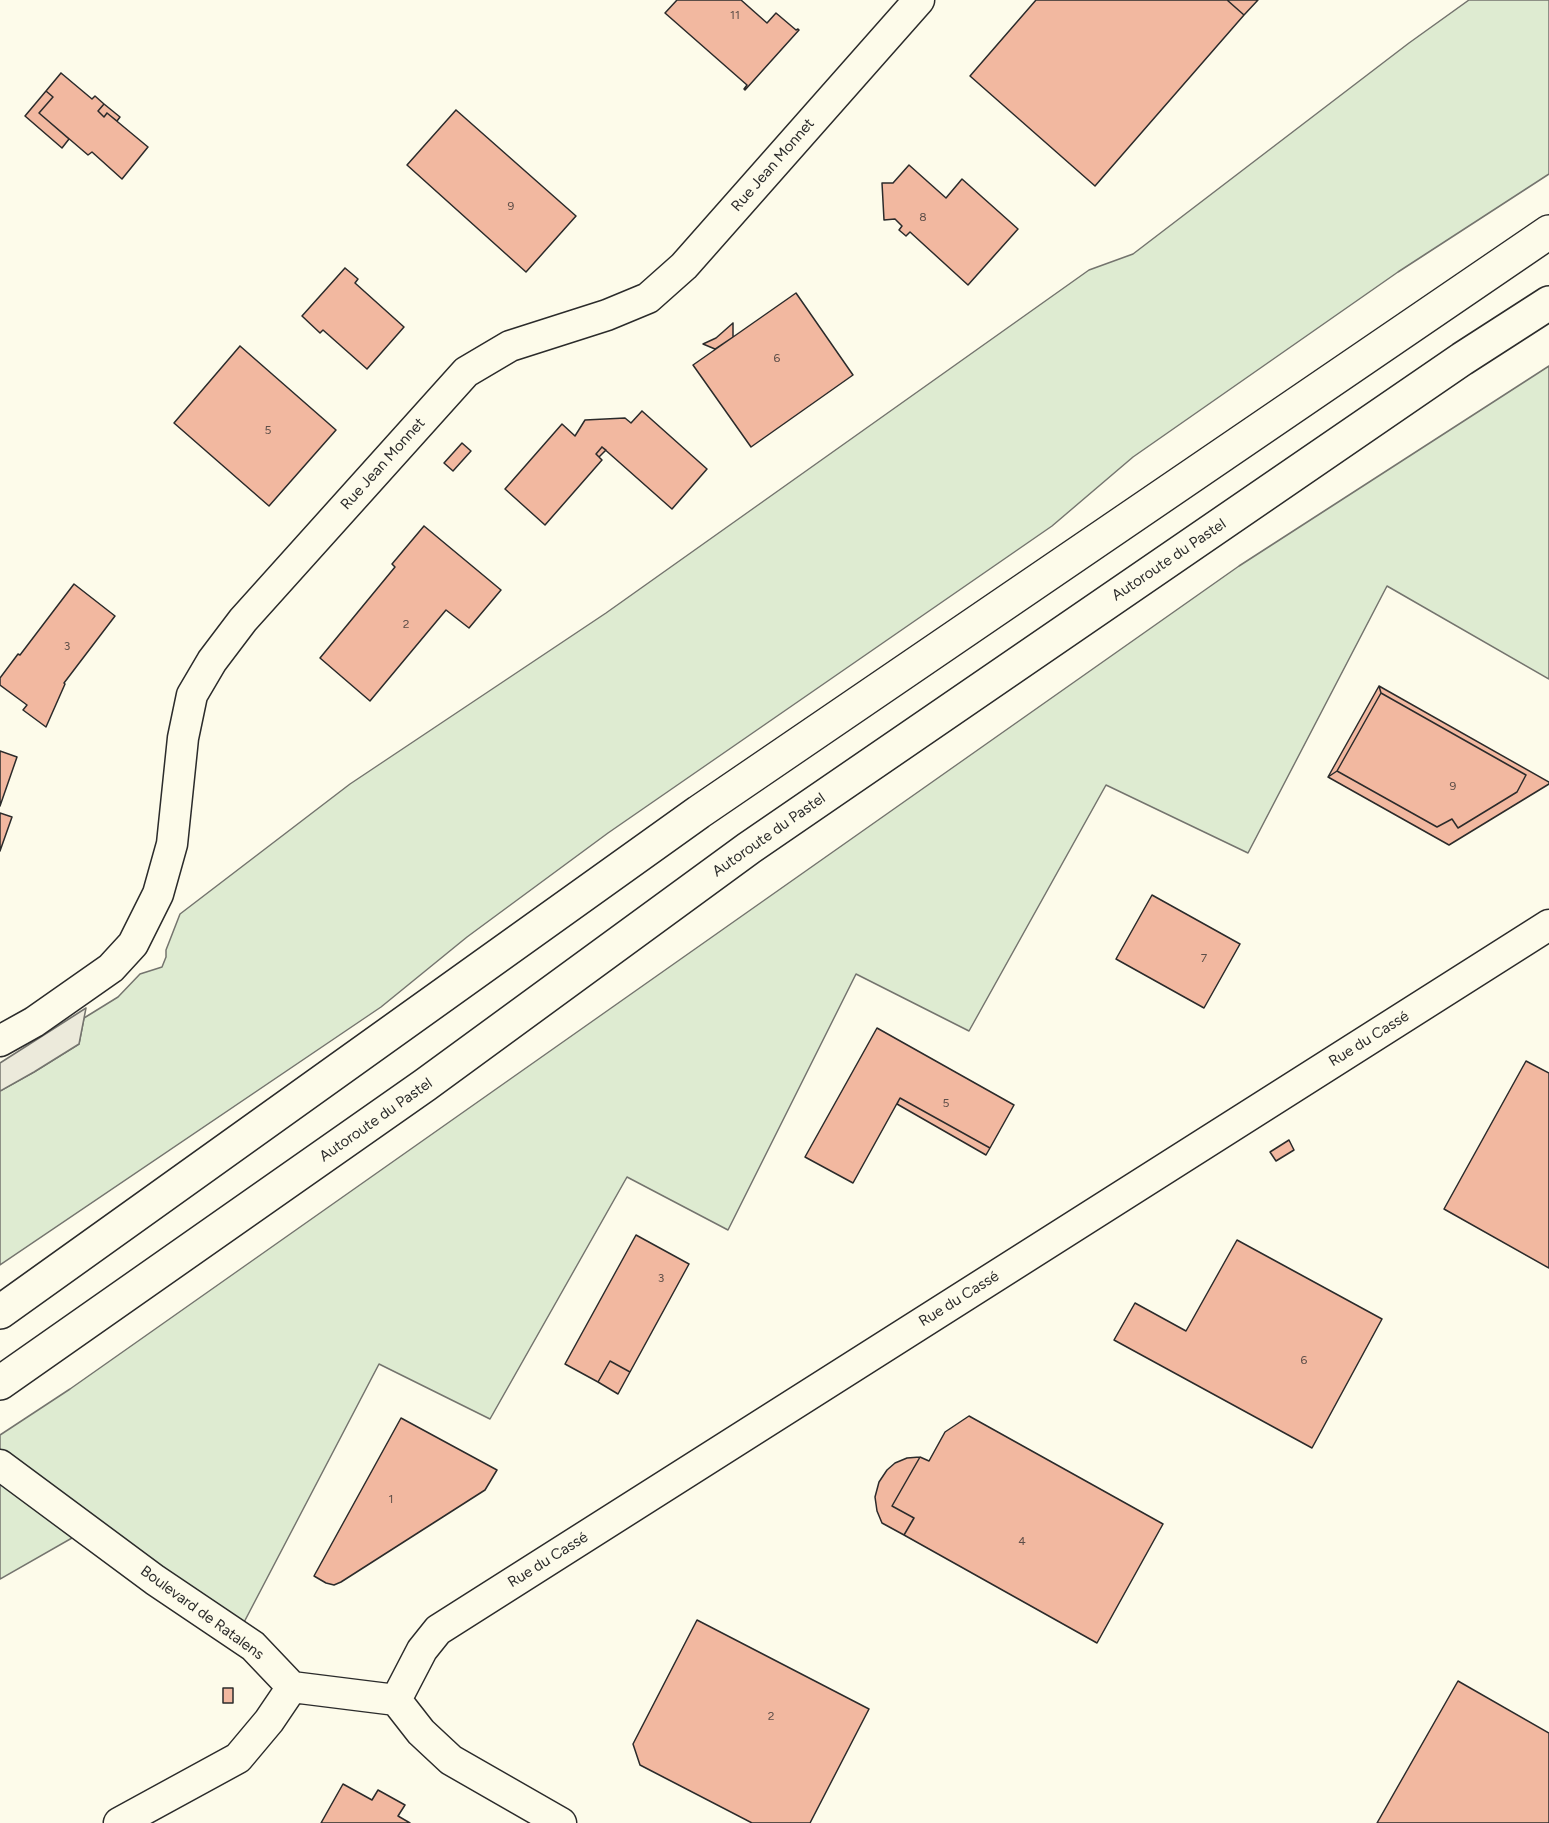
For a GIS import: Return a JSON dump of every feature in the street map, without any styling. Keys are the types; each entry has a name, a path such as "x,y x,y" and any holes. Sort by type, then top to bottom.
{"highway":[{"path":"0,1312 699,812 1549,232"},
{"name":"Autoroute du Pastel","path":"0,1383 425,1086 749,848 1432,379 1549,303"}],"street":[{"name":"Rue Jean Monnet","path":"0,1041 34,1022 111,968 133,944 158,894 172,844 183,738 192,695 212,661 243,620 466,372 510,346 607,315 648,298 684,266 918,0"},
{"name":"Rue du Cassé","path":"396,1700 422,1650 438,1630 1549,925"},
{"name":"Boulevard de Ratalens","path":"0,1465 155,1580 254,1646 292,1686"},
{"path":"119,1823 238,1758 269,1721 292,1686 396,1700 421,1731 451,1760 561,1823"}],"green space":[{"path":"1469,0 1549,0 1549,174 1398,272 1133,457 1052,526 608,833 467,937 381,1007 0,1265 0,1091 79,1044 84,1018 118,997 140,974 162,967 180,914 350,784 606,613 1089,270 1133,254 1409,43"},
{"path":"1549,366 1549,679 1387,586 1248,853 1106,785 969,1031 856,974 728,1230 627,1177 490,1419 379,1364 241,1628 86,1530 0,1579 0,1435 70,1389 1239,566"}],"shaded area":[{"path":"86,1008 79,1044 0,1091 0,1063"}],"building":[{"path":"677,0 741,0 767,23 776,13 799,30 745,90 747,85 665,13"},
{"path":"1036,0 1227,0 1244,15 1095,186 970,76"},
{"path":"1227,0 1258,0 1244,15"},
{"path":"61,73 92,99 95,96 104,104 98,111 104,117 107,113 148,147 122,179 92,152 88,155 39,113 53,97 46,91"},
{"path":"46,91 53,97 39,113 69,139 62,148 25,116"},
{"path":"104,104 120,117 117,121 107,113 104,117 98,111"},
{"path":"456,110 576,216 526,272 407,165"},
{"path":"909,165 946,198 962,179 1018,229 968,285 910,232 906,236 899,230 902,226 895,219 884,220 882,183 893,183"},
{"path":"345,268 358,279 355,283 404,327 367,369 323,330 320,333 302,316"},
{"path":"796,293 853,375 751,447 693,365"},
{"path":"733,323 733,337 715,349 703,344 716,338"},
{"path":"240,346 336,430 269,506 174,423"},
{"path":"642,411 707,469 672,509 602,447 596,454 602,460 545,525 505,489 562,424 575,436 585,420 625,418 631,423"},
{"path":"462,443 471,451 453,471 444,463"},
{"path":"602,447 606,450 599,457 596,454"},
{"path":"424,526 501,590 469,628 446,610 370,701 320,658 395,567 392,564"},
{"path":"74,584 115,616 64,683 46,727 23,710 27,705 0,685 0,678"},
{"path":"1379,686 1549,784 1449,845 1328,777 1337,771 1437,827 1452,819 1458,828 1517,792 1526,775 1381,693"},
{"path":"1379,686 1381,693 1337,771 1328,777"},
{"path":"1381,693 1526,775 1517,792 1458,828 1452,819 1437,827 1337,771"},
{"path":"0,751 17,757 0,806"},
{"path":"0,813 12,817 0,851"},
{"path":"1152,895 1240,944 1204,1008 1116,959"},
{"path":"877,1028 1014,1105 990,1148 900,1098 853,1183 805,1157"},
{"path":"1526,1061 1549,1073 1549,1268 1444,1209"},
{"path":"900,1098 990,1148 986,1155 897,1104"},
{"path":"1289,1140 1294,1150 1276,1161 1270,1152"},
{"path":"636,1235 689,1264 630,1372 610,1361 598,1382 565,1364"},
{"path":"1237,1240 1382,1319 1312,1448 1114,1340 1135,1303 1186,1331"},
{"path":"610,1361 630,1372 618,1394 598,1382"},
{"path":"969,1416 1163,1524 1097,1643 904,1535 914,1518 892,1506 920,1457 929,1461 945,1432"},
{"path":"401,1418 497,1470 485,1490 341,1582 334,1585 326,1583 314,1576"},
{"path":"920,1457 892,1506 914,1518 904,1535 882,1523 875,1497 879,1482 887,1470 895,1463 907,1458"},
{"path":"697,1620 869,1709 810,1823 752,1823 640,1765 633,1744"},
{"path":"1458,1681 1549,1733 1549,1823 1377,1823"},
{"path":"223,1688 233,1688 233,1703 223,1703"},
{"path":"343,1784 372,1800 378,1790 405,1805 398,1816 410,1823 321,1823"}]}
